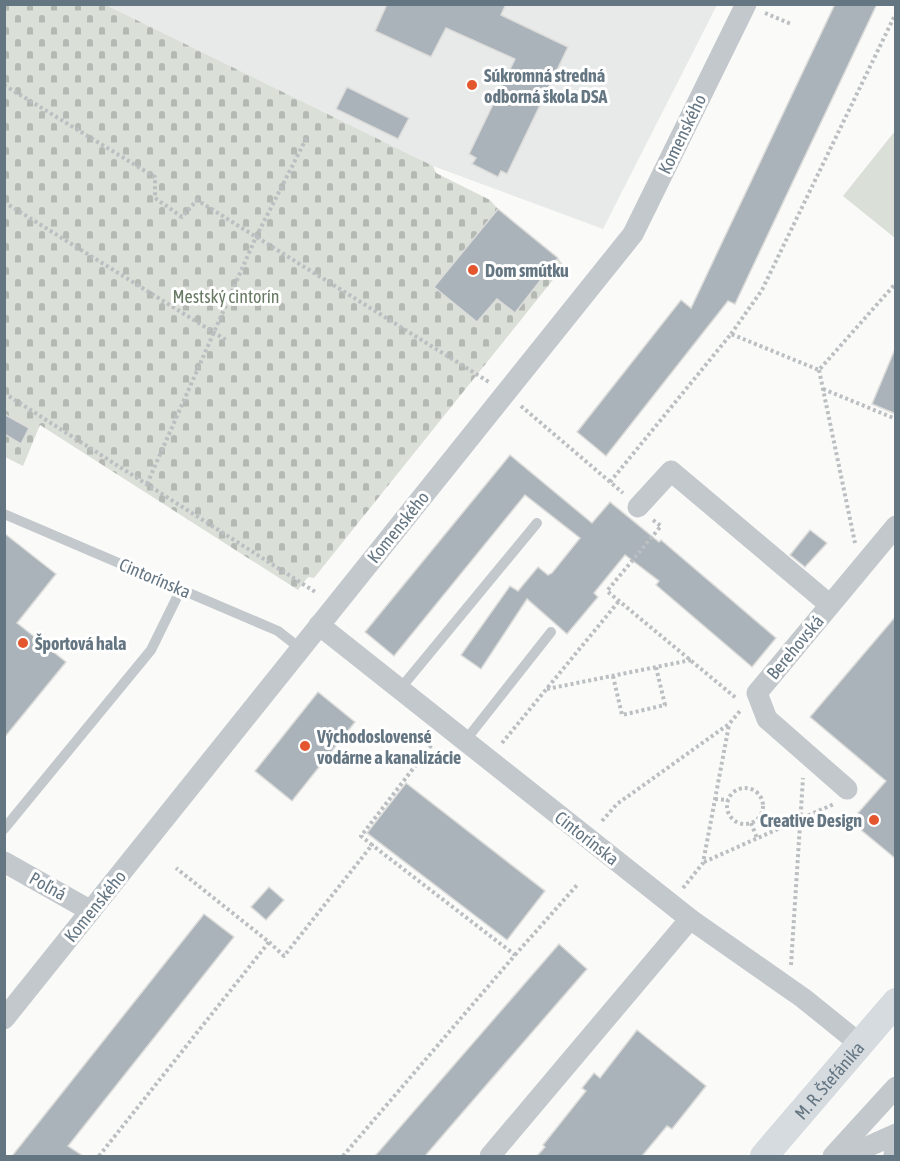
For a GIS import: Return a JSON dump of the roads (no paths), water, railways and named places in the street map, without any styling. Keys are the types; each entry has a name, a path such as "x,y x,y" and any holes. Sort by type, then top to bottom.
{"street":[{"name":"Komenského","path":"4,1019 633,234 755,8"},
{"path":"638,507 671,471 830,604"},
{"name":"Berehovská","path":"847,789 767,719 755,698 896,526"},
{"name":"Cintorínska","path":"319,625 690,919 803,998 860,1044"},
{"name":"Poľná","path":"6,867 91,911"},
{"path":"490,1156 690,919"},
{"name":"M. R. Štefánika","path":"764,1156 896,1002"},
{"path":"838,1152 896,1087"},
{"path":"838,1152 867,1147 896,1136 894,1156"}],"lane":[{"name":"Cintorínska","path":"4,514 278,631 301,649"},
{"path":"400,689 537,523"},
{"path":"4,829 151,650 181,589"},
{"path":"465,741 551,632"}],"place":[{"name":"Súkromná stredná odborná škola DSA","path":"472,85"},
{"name":"Dom smútku","path":"473,270"},
{"name":"Športová hala","path":"23,643"},
{"name":"Východoslovensé vodárne a kanalizácie","path":"305,746"},
{"name":"Creative Design","path":"874,820"}],"park label":[{"name":"Mestský cintorín","path":"226,296"}]}
